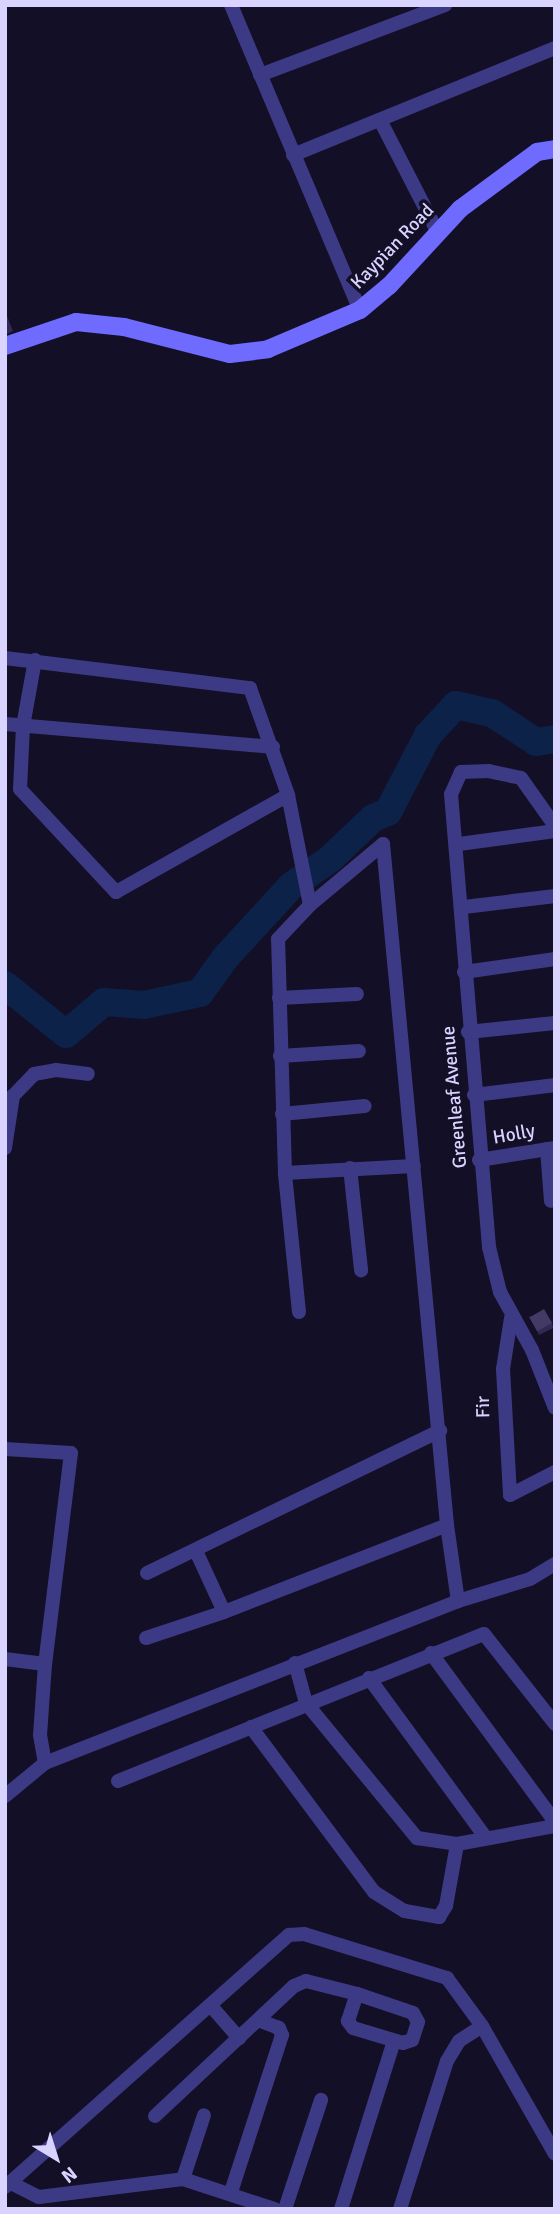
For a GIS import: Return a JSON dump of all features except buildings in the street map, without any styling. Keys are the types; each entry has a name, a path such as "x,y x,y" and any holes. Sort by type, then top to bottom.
{"main road":[{"name":"Kaypian Road","path":"5,346 76,322 124,327 230,354 268,349 360,310 389,286 437,231 500,177 537,152 555,149"}],"street":[{"path":"247,5 232,8 360,310"},
{"path":"260,75 445,5"},
{"path":"293,155 555,48"},
{"path":"380,120 437,231"},
{"path":"5,658 250,688 288,795 309,900"},
{"path":"35,660 23,726 20,789 116,892 288,795"},
{"path":"5,724 273,747"},
{"name":"Greenleaf Avenue","path":"555,828 521,778 489,771 461,772 451,794 459,844 468,1032 489,1247 511,1318 532,1350 555,1408"},
{"path":"459,844 555,828"},
{"path":"299,1312 285,1173 278,939 309,900 383,845 447,1525 458,1601"},
{"path":"464,907 555,896"},
{"path":"464,972 555,959"},
{"path":"279,998 357,994"},
{"path":"468,1032 555,1023"},
{"path":"280,1056 359,1051"},
{"path":"5,1148 9,1100 34,1074 56,1070 88,1074"},
{"path":"474,1095 555,1085"},
{"path":"282,1114 365,1105"},
{"path":"551,1148 551,1201"},
{"name":"Holly","path":"479,1160 551,1148"},
{"path":"285,1173 414,1166"},
{"path":"350,1168 361,1270"},
{"name":"Fir","path":"511,1318 503,1369 510,1495 555,1472"},
{"path":"147,1573 440,1431"},
{"path":"5,1449 71,1453 45,1664 40,1735 45,1763"},
{"path":"146,1638 224,1612 447,1525"},
{"path":"196,1551 224,1612"},
{"path":"5,1796 45,1763 458,1601 530,1579 555,1564"},
{"path":"118,1780 484,1634 555,1724"},
{"path":"295,1663 306,1703 417,1838 457,1844 555,1824 431,1653"},
{"path":"5,1659 45,1664"},
{"path":"369,1678 486,1838"},
{"path":"251,1727 374,1892 405,1911 439,1917 446,1906 457,1844"},
{"path":"274,2209 232,2192 183,2179 39,2197 8,2185 289,1935 304,1934 447,1978 482,2026 555,2154"},
{"path":"155,2116 261,2021 294,1986 306,1981 357,1994 413,2013 418,2022 412,2039 394,2040 353,2028 348,2021 357,1994"},
{"path":"211,2006 239,2038"},
{"path":"232,2192 282,2035 279,2028 261,2021"},
{"path":"400,2209 447,2061 459,2041 482,2026"},
{"path":"341,2209 394,2040"},
{"path":"285,2209 321,2100"},
{"path":"183,2179 204,2115"}],"waterway":[{"path":"5,985 66,1034 104,1002 144,1005 200,993 226,957 291,886 330,859 373,818 388,812 428,735 456,705 492,713 536,742 555,739"}]}
